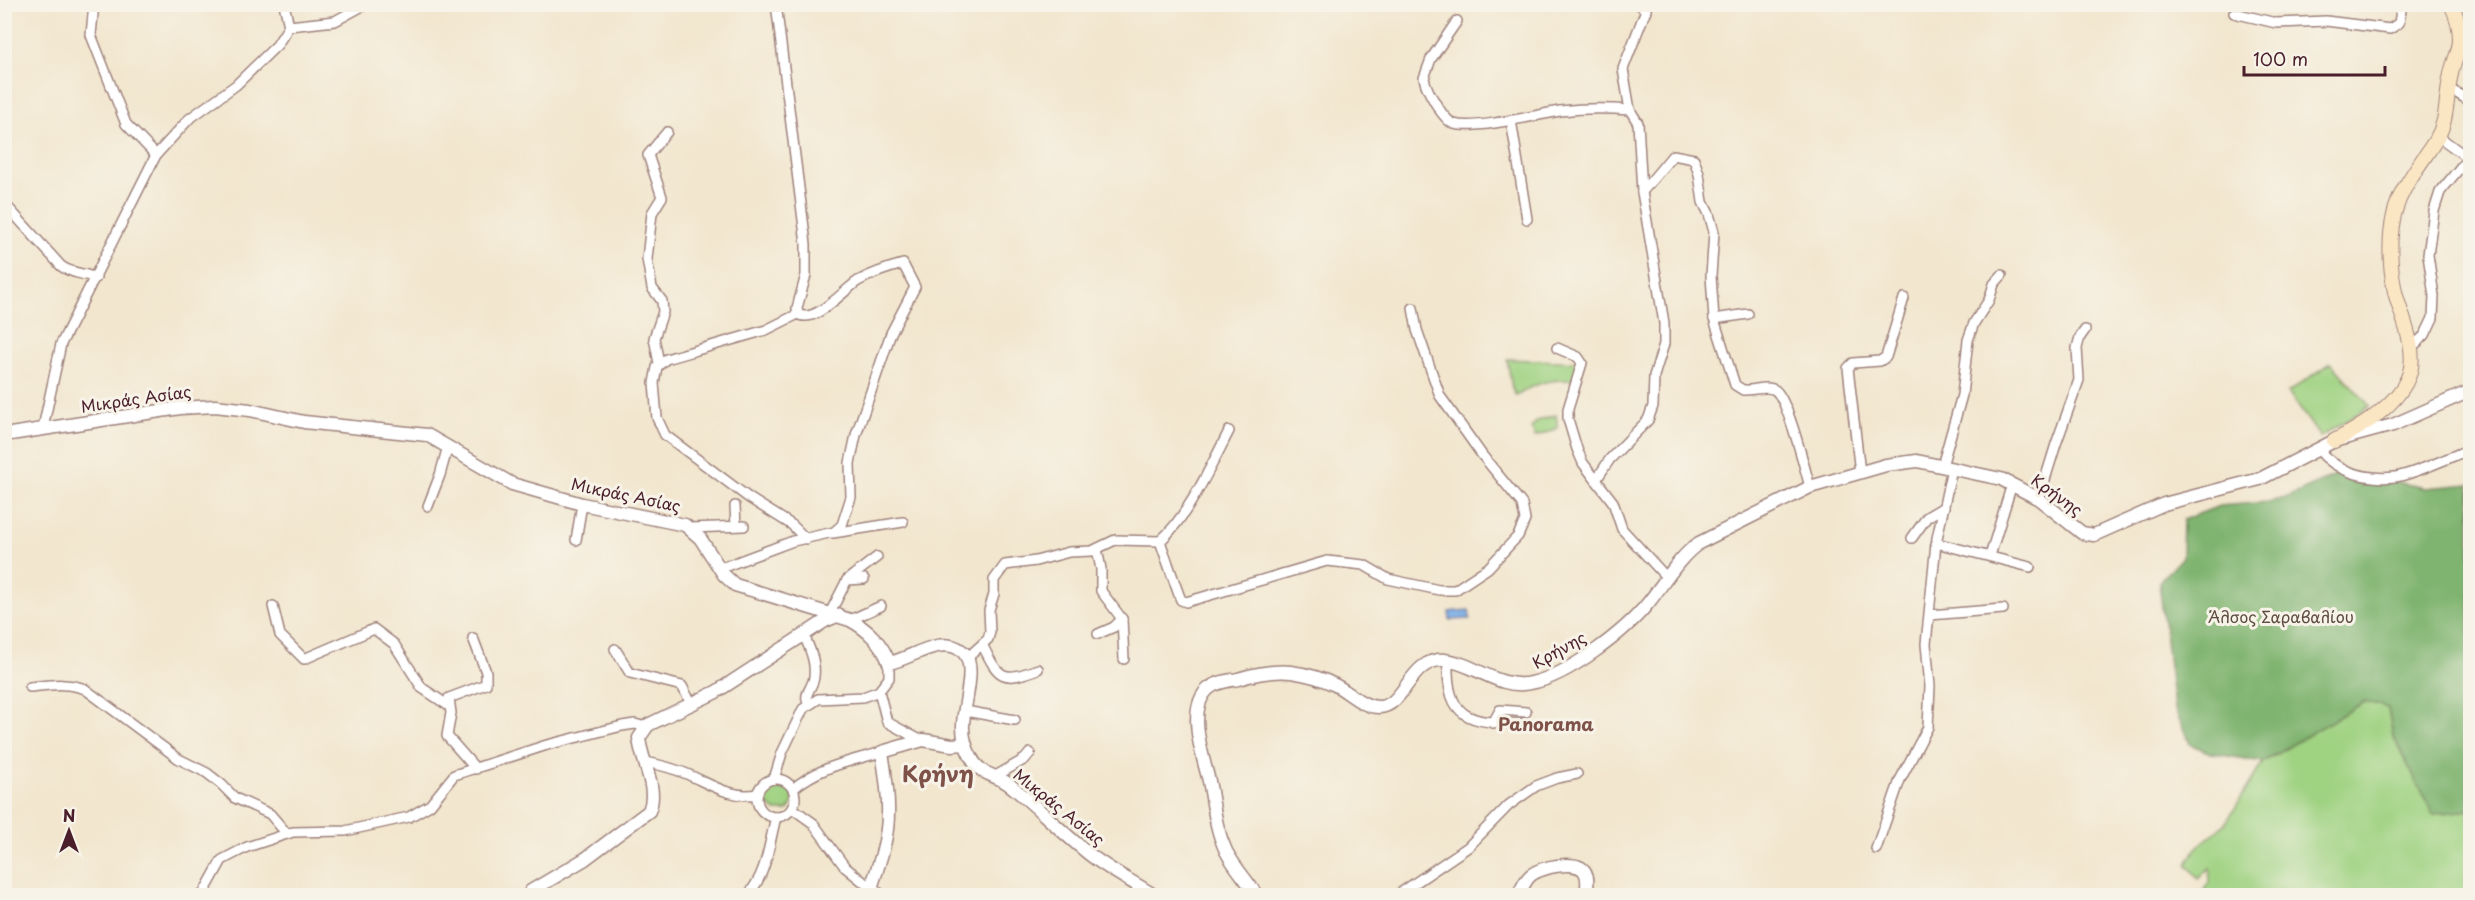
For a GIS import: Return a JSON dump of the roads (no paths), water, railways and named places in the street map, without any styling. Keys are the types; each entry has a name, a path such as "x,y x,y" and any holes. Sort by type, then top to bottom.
{"main road":[{"path":"2334,441 2370,421 2387,405 2404,384 2410,372 2410,349 2391,268 2392,227 2396,207 2409,181 2438,136 2446,113 2448,88 2465,32 2451,4"}],"street":[{"path":"94,4 92,35 126,124 156,156"},
{"path":"43,428 61,344 156,156 189,118 236,86 277,45 289,26 284,4"},
{"path":"289,26 335,21 366,4"},
{"path":"776,4 806,244 807,270 798,314"},
{"path":"1596,480 1610,459 1648,420 1651,413 1654,376 1665,336 1642,192 1638,123 1630,110 1623,69 1646,10 1639,4"},
{"path":"2234,13 2276,22 2322,21 2390,29 2400,23 2402,4"},
{"path":"1457,21 1429,64 1425,75 1426,86 1444,116 1453,124 1511,120 1577,109 1630,110"},
{"path":"2448,88 2470,101"},
{"path":"1511,120 1527,219"},
{"path":"667,132 648,155 662,197 652,213 647,259 652,288 662,301 663,312 654,338 659,363 654,383 656,414 665,435 749,498 792,525 806,539"},
{"path":"2410,349 2425,335 2433,318 2434,296 2428,255 2434,211 2440,192 2468,158 2438,136"},
{"path":"1642,192 1673,154 1694,159 1702,202 1709,214 1714,232 1711,276 1714,319 1737,387 1743,390 1770,388 1778,394 1796,435 1810,487"},
{"path":"4,203 61,266 69,271 85,273 96,278"},
{"path":"659,363 766,330 798,314 806,316 818,312 858,281 901,264 905,266 914,286 887,344 856,435 850,463 851,497 847,517 840,527 828,533"},
{"path":"1876,849 1900,780 1928,727 1930,686 1926,644 1936,543 1944,507 1947,467 1962,395 1968,340 1974,323 1989,300 1994,284 2002,274"},
{"path":"1860,473 1848,368 1853,363 1880,361 1886,357 1904,298"},
{"path":"1160,541 1181,600 1186,602 1327,561 1365,565 1384,577 1444,591 1460,588 1488,568 1518,536 1524,524 1525,513 1521,504 1440,396 1417,330 1413,308"},
{"path":"1714,319 1748,314"},
{"path":"2039,499 2055,444 2079,380 2077,348 2085,330"},
{"path":"1557,348 1578,357 1582,363 1570,401 1568,418 1583,463 1613,502 1622,529 1667,578"},
{"path":"2470,391 2393,425 2334,441 2318,449 2325,459 2342,470 2368,476 2395,477 2470,449"},
{"name":"Μικράς Ασίας","path":"4,435 180,408 215,406 250,410 304,422 427,435 512,484 582,504 669,520 690,528 700,538 728,581 840,616 862,627 876,640 889,663"},
{"path":"1160,541 1173,527 1205,477 1229,431"},
{"path":"428,506 436,488 448,446"},
{"name":"Κρήνης","path":"1448,660 1502,682 1524,684 1544,679 1567,668 1626,627 1699,543 1810,487 1860,473 1910,461 2001,479 2039,499 2082,533 2091,536 2164,504 2260,479 2318,449"},
{"path":"1990,556 2012,484"},
{"path":"576,540 582,504"},
{"path":"690,528 740,526 735,506"},
{"path":"1912,538 1927,517 1944,507"},
{"path":"721,568 771,549 828,533 856,531 903,522"},
{"path":"774,779 782,753 803,709 809,704 818,699 863,697 879,691 889,678 889,663 945,646 960,650 968,658 983,646 990,636 989,610 994,594 994,580 1003,566 1010,563 1036,561 1069,552 1097,549 1115,540 1160,541"},
{"path":"1936,543 2030,567"},
{"path":"1097,549 1101,591 1122,619 1124,659"},
{"path":"840,616 847,580 877,557"},
{"path":"847,580 864,579"},
{"path":"273,606 280,634 304,659 374,629 394,644 422,688 449,706"},
{"path":"202,896 217,867 225,858 247,848 287,834 345,831 409,817 430,804 453,776 539,747 622,726 646,726 692,705 825,621 881,606"},
{"path":"1930,615 2003,609"},
{"path":"1098,634 1114,627 1122,619"},
{"path":"804,635 814,663 814,681 806,700 809,704"},
{"path":"473,638 486,672 486,684 449,698 451,713 447,736 476,769"},
{"path":"983,646 993,666 1002,674 1014,677 1038,669"},
{"path":"615,649 631,674 682,686 692,705"},
{"name":"Μικράς Ασίας","path":"968,658 969,673 963,723 966,744 977,768 1005,782 1095,858 1155,896"},
{"path":"1257,896 1227,853 1216,824 1198,732 1199,703 1204,694 1221,683 1272,672 1290,672 1316,677 1337,685 1371,706 1387,706 1393,704 1412,676 1420,669 1433,661 1448,660 1447,682 1455,707 1465,715 1493,723 1526,724"},
{"path":"30,687 66,684 85,689 179,759 214,778 235,798 270,814 287,834"},
{"path":"879,691 887,722 920,740 954,745 966,744"},
{"path":"1493,723 1500,710 1526,712"},
{"path":"965,711 1015,720"},
{"path":"528,896 531,891 595,852 649,811 651,797 646,762 639,738 646,726"},
{"path":"793,789 817,772 920,740"},
{"path":"876,892 888,814 888,788 882,752"},
{"path":"994,777 1025,759 1030,753"},
{"path":"646,762 677,770 732,794 745,796 757,794"},
{"path":"1396,896 1468,847 1509,805 1536,786 1576,774"},
{"path":"774,779 786,781 793,789 795,797 792,808 785,814 776,817 768,815 761,810 757,802 757,794 763,783 774,779"},
{"path":"792,808 813,823 845,867 876,892"},
{"path":"747,896 756,885 762,871 776,817"},
{"path":"1518,896 1532,874 1546,868 1563,865 1578,866 1584,871 1588,880 1586,896"},
{"path":"34,896 40,896"},
{"path":"73,896 93,896"}],"water":[{"path":"1469,610 1470,619 1450,620 1449,612"}],"district":[{"name":"Panorama","path":"1546,725"},
{"name":"Κρήνη","path":"938,774"}],"park label":[{"name":"Άλσος Σαραβαλίου","path":"2281,617"}]}
